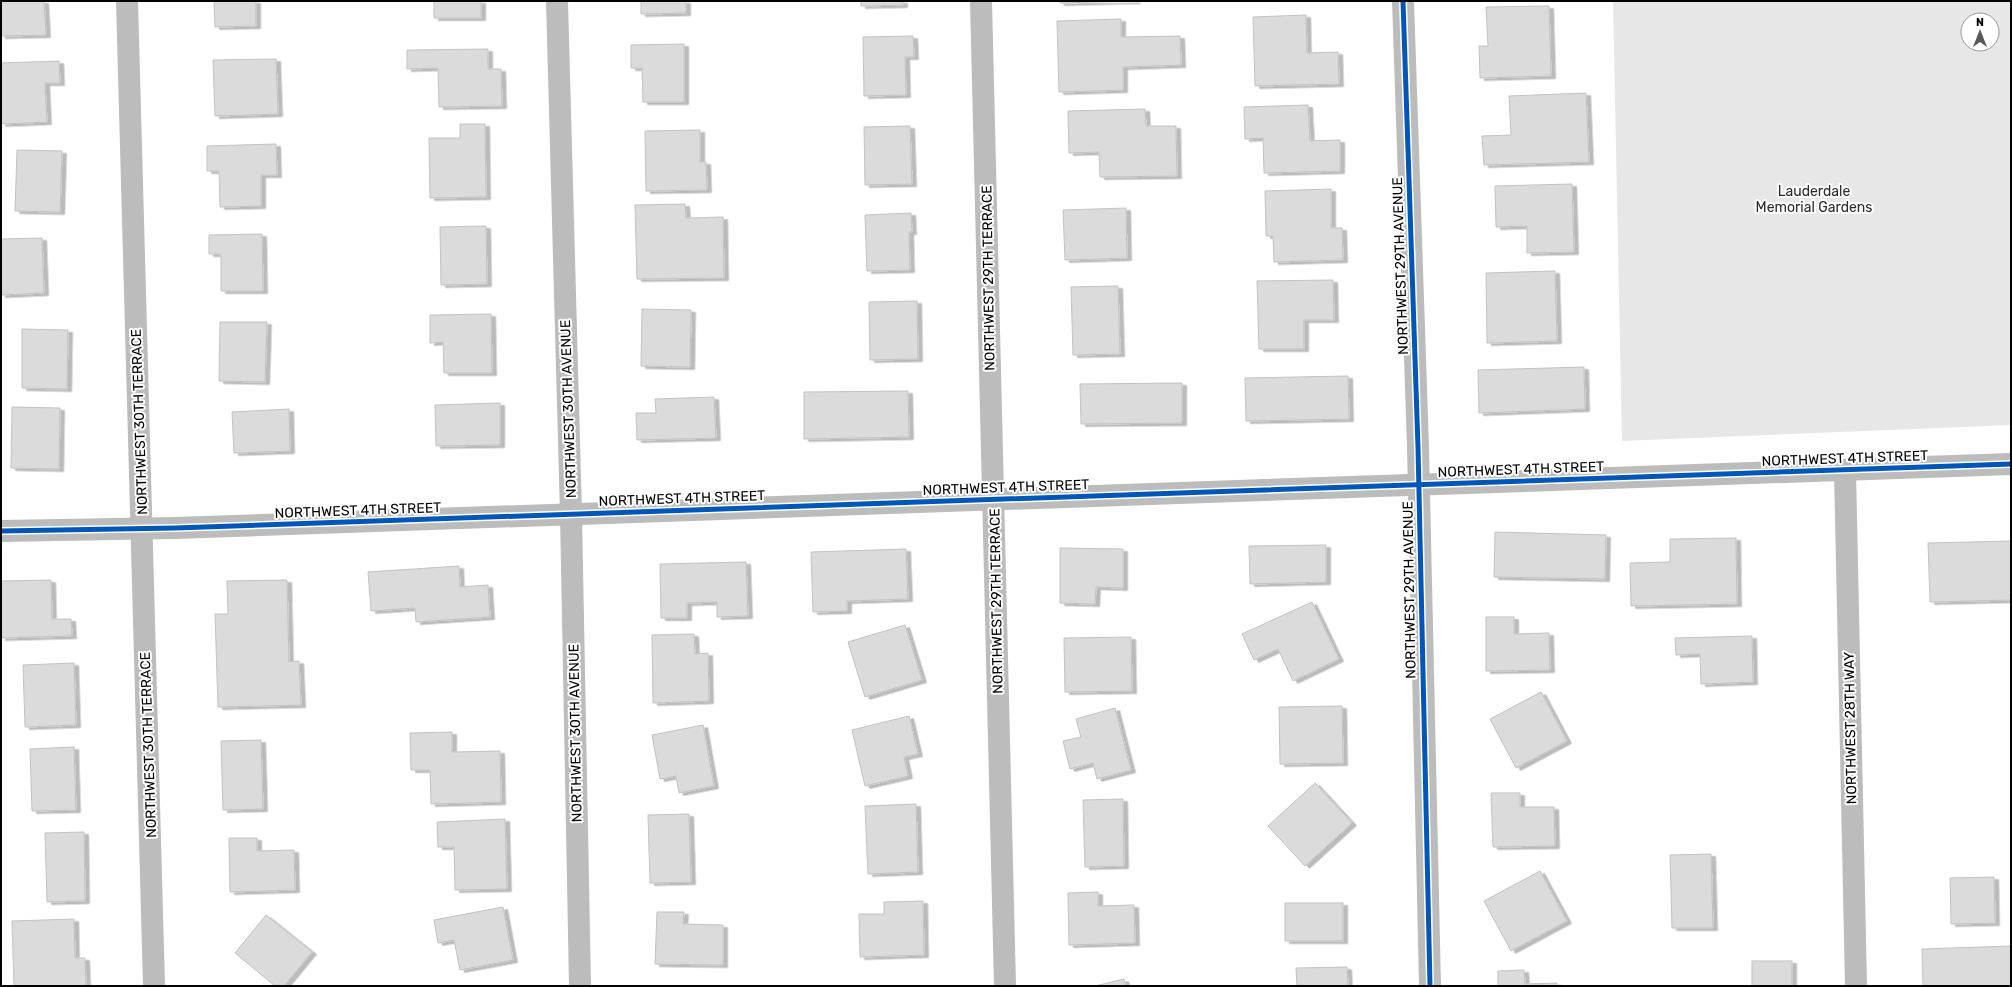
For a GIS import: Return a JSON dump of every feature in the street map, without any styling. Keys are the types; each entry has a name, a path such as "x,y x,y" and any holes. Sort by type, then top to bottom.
{"street":[{"name":"NORTHWEST 30TH TERRACE","path":"127,1 154,986"},
{"name":"NORTHWEST 30TH AVENUE","path":"557,1 571,514 580,986"},
{"name":"NORTHWEST 29TH TERRACE","path":"981,1 1005,986"},
{"name":"NORTHWEST 29TH AVENUE","path":"1403,1 1419,485 1430,986"},
{"name":"NORTHWEST 4TH STREET","path":"1,531 142,529 2011,464"},
{"name":"NORTHWEST 28TH WAY","path":"1845,470 1856,986"}],"green space":[{"name":"Lauderdale Memorial Gardens","path":"1613,1 2011,1 2011,425 1622,441"}],"building":[{"path":"1,1 44,1 46,35 1,36"},
{"path":"214,1 256,1 256,26 215,27"},
{"path":"434,1 481,1 481,18 434,18"},
{"path":"641,1 686,1 686,13 641,14"},
{"path":"861,1 903,1 903,5 861,6"},
{"path":"1059,1 1136,1 1060,3"},
{"path":"1549,6 1551,76 1480,78 1479,46 1488,46 1486,7"},
{"path":"1306,15 1307,53 1338,52 1339,84 1255,86 1253,17"},
{"path":"1121,19 1121,37 1180,36 1181,65 1123,67 1123,90 1059,92 1057,21"},
{"path":"913,36 914,57 905,57 906,95 864,96 863,37"},
{"path":"684,44 684,102 643,102 642,68 631,68 631,45"},
{"path":"488,49 488,69 501,69 502,106 439,107 438,68 407,69 407,50"},
{"path":"276,59 278,114 215,116 213,60"},
{"path":"59,61 60,83 45,83 47,122 1,124 1,63"},
{"path":"1586,93 1589,162 1484,165 1482,136 1511,135 1509,96"},
{"path":"1308,105 1310,141 1340,140 1340,171 1264,173 1263,138 1245,139 1244,107"},
{"path":"1145,109 1146,126 1176,126 1177,176 1100,177 1099,152 1069,153 1068,111"},
{"path":"460,124 485,124 486,197 430,198 429,138 460,138"},
{"path":"910,126 912,184 865,185 864,127"},
{"path":"700,130 700,162 706,162 707,190 646,191 645,131"},
{"path":"276,144 277,175 261,175 261,206 220,207 219,171 207,171 207,146"},
{"path":"17,150 62,151 60,212 15,211"},
{"path":"1572,184 1574,252 1527,253 1527,226 1496,227 1495,186"},
{"path":"1331,189 1331,228 1342,228 1343,260 1274,262 1273,236 1266,236 1265,191"},
{"path":"685,204 686,218 723,217 724,278 637,279 635,205"},
{"path":"1126,208 1127,258 1065,260 1063,210"},
{"path":"911,213 912,232 909,232 910,270 867,271 865,215"},
{"path":"486,226 487,284 441,285 440,227"},
{"path":"262,234 263,291 221,291 221,254 209,254 209,235"},
{"path":"42,238 44,293 1,295 1,239"},
{"path":"1555,271 1557,341 1487,343 1486,273"},
{"path":"1333,280 1334,320 1304,320 1304,349 1259,349 1257,281"},
{"path":"1118,286 1120,354 1073,355 1071,287"},
{"path":"917,301 918,359 870,360 869,302"},
{"path":"642,309 691,310 690,367 641,366"},
{"path":"491,314 492,373 444,373 443,342 430,343 430,315"},
{"path":"220,322 267,322 265,382 219,381"},
{"path":"22,329 68,330 67,389 22,388"},
{"path":"1584,367 1585,409 1479,413 1478,370"},
{"path":"1348,376 1349,419 1246,421 1245,378"},
{"path":"1182,383 1182,423 1081,424 1080,384"},
{"path":"908,391 909,437 804,439 804,392"},
{"path":"714,397 716,438 637,440 636,413 656,413 655,399"},
{"path":"500,403 500,445 436,446 435,405"},
{"path":"12,407 60,408 59,469 11,468"},
{"path":"289,409 290,451 234,453 232,412"},
{"path":"1495,532 1606,535 1605,579 1494,577"},
{"path":"1736,538 1737,604 1631,606 1630,563 1670,562 1670,539"},
{"path":"2011,541 2011,600 1930,602 1928,543"},
{"path":"1326,545 1326,582 1250,584 1249,546"},
{"path":"1060,548 1123,549 1123,588 1096,587 1095,604 1060,603"},
{"path":"906,549 908,599 847,601 847,611 813,612 811,552"},
{"path":"746,562 748,616 717,617 717,602 687,603 687,618 661,618 660,564"},
{"path":"459,566 460,587 488,585 490,617 416,622 415,608 371,611 368,572"},
{"path":"51,580 52,619 71,619 72,636 1,638 1,581"},
{"path":"287,580 289,662 299,661 301,705 218,707 215,614 228,614 227,581"},
{"path":"1312,602 1339,659 1293,681 1278,649 1254,660 1242,634"},
{"path":"1486,617 1514,617 1514,634 1549,633 1550,670 1486,671"},
{"path":"905,625 922,680 865,697 848,642"},
{"path":"694,634 695,654 708,653 709,701 653,703 652,635"},
{"path":"1752,636 1753,682 1701,684 1700,654 1676,655 1675,638"},
{"path":"1131,637 1132,691 1065,692 1064,638"},
{"path":"74,663 76,725 25,727 23,665"},
{"path":"1541,692 1567,741 1516,768 1490,719"},
{"path":"1342,706 1343,763 1280,764 1279,707"},
{"path":"1115,708 1131,770 1097,779 1093,763 1070,769 1063,741 1081,737 1076,719"},
{"path":"909,716 918,754 904,757 908,776 865,786 852,730"},
{"path":"703,725 714,786 679,793 676,776 660,779 652,735"},
{"path":"452,732 452,752 500,751 501,802 431,804 430,770 411,770 410,733"},
{"path":"261,740 263,809 223,810 221,741"},
{"path":"74,747 76,810 32,811 30,749"},
{"path":"1315,783 1352,823 1305,866 1268,826"},
{"path":"1491,793 1520,793 1520,807 1554,807 1555,846 1493,847"},
{"path":"1123,799 1124,866 1085,867 1083,800"},
{"path":"916,804 918,872 868,874 865,806"},
{"path":"689,814 691,882 650,883 648,815"},
{"path":"505,819 507,889 455,890 454,847 438,847 437,822"},
{"path":"84,832 85,901 47,902 45,833"},
{"path":"229,838 257,838 257,851 294,850 295,890 230,892"},
{"path":"1711,854 1713,928 1672,928 1670,855"},
{"path":"1540,871 1567,921 1511,951 1484,901"},
{"path":"1994,877 1995,923 1951,924 1950,878"},
{"path":"1098,892 1098,906 1134,905 1135,943 1069,945 1068,893"},
{"path":"923,901 924,955 860,957 859,914 884,914 884,902"},
{"path":"1285,903 1343,903 1343,941 1285,941"},
{"path":"503,907 513,960 460,970 454,940 438,943 434,920"},
{"path":"657,912 684,912 683,924 723,925 723,965 655,964"},
{"path":"266,915 312,952 284,986 275,986 235,953"},
{"path":"74,919 75,958 85,958 86,986 14,986 12,921"},
{"path":"2011,946 2011,986 1923,986 1922,949"},
{"path":"1752,961 1792,961 1792,986 1752,986"},
{"path":"1347,967 1348,986 1297,986 1296,968"},
{"path":"1524,970 1525,984 1557,983 1557,986 1498,986 1498,971"},
{"path":"1124,979 1126,986 1095,986"}],"cycle path":[{"path":"1403,1 1418,447 1430,986"},
{"path":"1,531 175,528 2011,464"}]}
